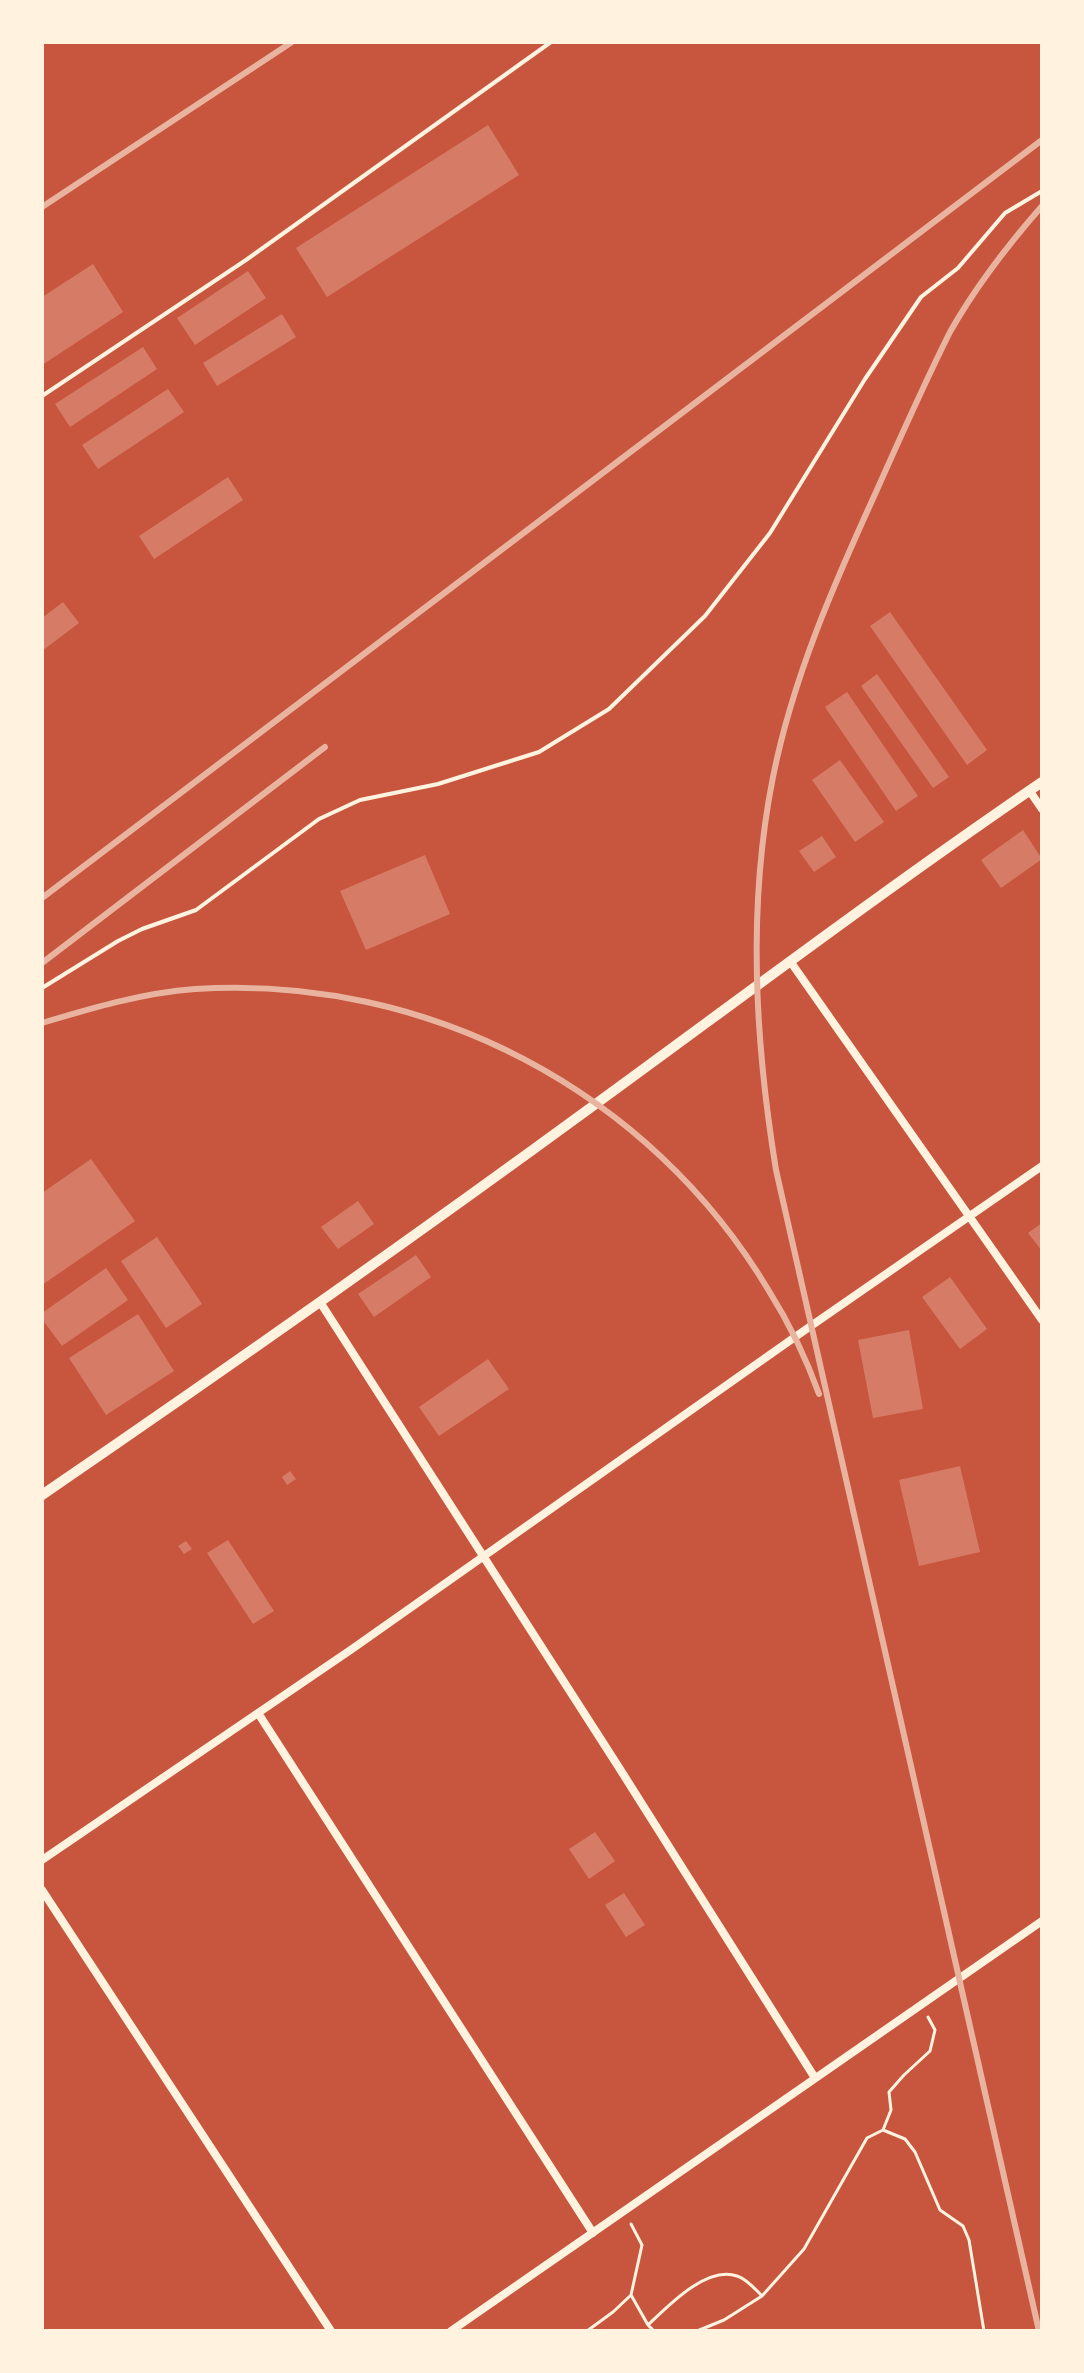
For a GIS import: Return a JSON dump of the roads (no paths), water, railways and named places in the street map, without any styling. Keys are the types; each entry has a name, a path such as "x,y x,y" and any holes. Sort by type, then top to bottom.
{"street":[{"path":"42,1495 320,1302 1042,782"},
{"path":"1029,790 1042,809"},
{"path":"790,961 1042,1320"},
{"path":"42,1860 483,1557 1042,1166"},
{"path":"320,1302 815,2078"},
{"path":"258,1713 593,2233"},
{"path":"42,1890 331,2331"},
{"path":"451,2331 1042,1921"}],"lane":[{"path":"42,396 246,260 551,42"},
{"path":"42,988 118,941 196,910 319,819 360,800 438,784 539,752 609,709 705,616 770,533 865,379 921,297 958,268 1005,213 1042,191"}],"railway":[{"path":"42,207 292,42"},
{"path":"42,898 1042,140"},
{"path":"1039,2331 776,1170 759,1023 757,924 765,826 781,740 803,667 830,596 950,332 993,267 1042,206"},
{"path":"42,963 325,747"},
{"path":"42,1023 117,1002 175,991 281,989 366,1002 447,1025 524,1059 596,1104 662,1157 720,1220 776,1303 803,1354 819,1394"}]}
